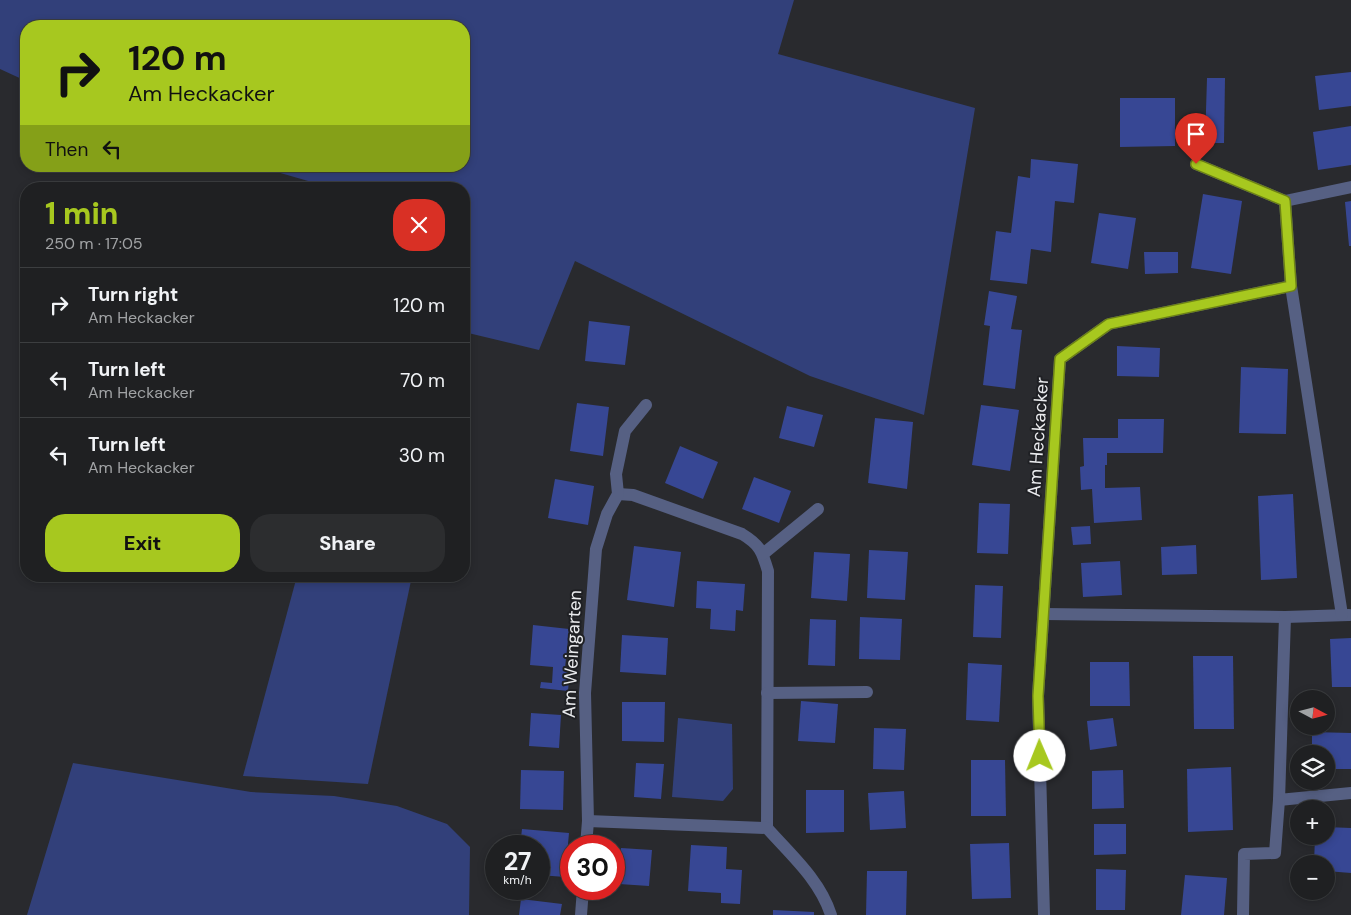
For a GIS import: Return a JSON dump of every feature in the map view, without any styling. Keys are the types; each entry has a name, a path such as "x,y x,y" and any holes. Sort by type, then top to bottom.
{"street":[{"path":"1196,164 1285,201 1351,187"},
{"path":"1044,614 1285,617 1347,615 1291,286 1285,201"},
{"name":"Am Heckacker","path":"1044,915 1038,696 1060,359 1109,324 1291,286"},
{"name":"Am Weingarten","path":"587,835 585,693 596,558 607,514 618,494 616,474 625,431 646,405"},
{"path":"618,494 633,495 742,534 756,543 763,554 768,571 767,828 813,878 825,897 831,915"},
{"path":"763,554 818,509"},
{"path":"1243,915 1244,854 1275,853 1279,800 1285,617"},
{"path":"767,693 868,692"},
{"path":"1279,800 1351,793"},
{"path":"588,821 767,828"},
{"path":"581,915 582,900"}],"shaded area":[{"path":"0,0 794,0 778,54 975,108 924,415 810,376 575,261 539,350 470,333 470,182 312,182 277,172 470,172 470,20 20,20 20,78 0,69"},
{"path":"295,582 411,582 368,784 243,776"},
{"path":"678,718 732,724 733,789 723,801 672,797"},
{"path":"73,763 251,792 334,796 397,806 447,824 470,847 469,915 27,915"}],"building":[{"path":"1351,72 1351,106 1319,110 1315,76"},
{"path":"1207,78 1225,78 1224,143 1205,143"},
{"path":"1120,98 1175,98 1175,146 1120,147"},
{"path":"1351,126 1351,165 1318,170 1313,132"},
{"path":"1031,159 1078,164 1074,203 1055,201 1051,252 1031,249 1027,284 990,280 996,231 1011,233 1018,176 1030,178"},
{"path":"1203,194 1242,201 1231,274 1191,268"},
{"path":"1351,201 1351,246 1349,246 1345,202"},
{"path":"1099,213 1136,218 1128,269 1091,263"},
{"path":"1144,252 1178,252 1178,273 1145,274"},
{"path":"989,291 1017,296 1011,329 1022,330 1015,389 983,385 990,326 984,325"},
{"path":"589,321 630,326 625,365 585,361"},
{"path":"1117,346 1160,348 1159,377 1117,376"},
{"path":"1241,367 1288,369 1286,434 1239,433"},
{"path":"577,403 609,407 603,456 570,451"},
{"path":"981,405 1019,410 1010,471 972,465"},
{"path":"787,406 823,415 814,447 779,438"},
{"path":"875,418 913,422 907,489 868,483"},
{"path":"1118,419 1164,419 1163,453 1107,453 1105,488 1140,487 1142,520 1094,523 1092,489 1081,490 1080,467 1084,466 1083,438 1118,438"},
{"path":"680,446 718,462 703,499 665,483"},
{"path":"754,477 791,491 779,523 742,509"},
{"path":"555,479 594,486 588,525 548,518"},
{"path":"1293,494 1297,578 1261,580 1258,496"},
{"path":"979,503 1010,504 1008,554 977,553"},
{"path":"1090,526 1091,544 1073,545 1071,527"},
{"path":"1196,545 1197,574 1162,575 1161,547"},
{"path":"634,546 681,552 674,607 627,600"},
{"path":"869,550 908,552 905,600 867,598"},
{"path":"814,552 850,554 847,601 811,598"},
{"path":"1120,561 1122,595 1083,597 1081,563"},
{"path":"697,581 745,584 743,611 736,610 735,631 710,629 711,609 696,608"},
{"path":"975,585 1003,586 1001,638 973,637"},
{"path":"860,617 902,619 900,660 859,659"},
{"path":"810,619 836,620 835,666 808,665"},
{"path":"533,625 569,629 565,668 570,669 568,691 540,688 541,682 552,683 553,667 530,665"},
{"path":"622,635 668,638 666,675 620,672"},
{"path":"1351,638 1351,687 1332,687 1330,639"},
{"path":"1193,656 1233,656 1234,729 1194,729"},
{"path":"1090,662 1129,662 1130,706 1090,706"},
{"path":"968,663 1002,665 999,722 966,720"},
{"path":"801,701 838,704 835,743 798,741"},
{"path":"622,702 665,702 664,742 622,741"},
{"path":"531,713 561,715 559,748 529,746"},
{"path":"1113,718 1117,746 1090,750 1087,721"},
{"path":"874,728 906,729 904,770 873,769"},
{"path":"1351,733 1351,769 1335,769 1335,745 1312,745 1312,735"},
{"path":"971,760 1005,760 1006,816 971,816"},
{"path":"636,763 664,764 661,799 634,797"},
{"path":"1231,767 1233,830 1188,832 1187,769"},
{"path":"521,770 564,771 563,810 520,809"},
{"path":"1123,770 1124,808 1092,809 1092,771"},
{"path":"806,790 844,790 844,832 806,833"},
{"path":"904,791 906,828 870,830 868,793"},
{"path":"1094,824 1126,824 1126,854 1094,855"},
{"path":"1335,827 1351,828 1351,873 1335,872 1335,855 1314,855 1315,845 1335,845"},
{"path":"522,829 569,833 569,835 560,835 560,877 550,876 550,835 521,835"},
{"path":"1009,843 1011,898 972,899 970,844"},
{"path":"691,845 727,847 726,869 742,870 740,904 721,903 721,893 688,891"},
{"path":"625,848 652,850 649,886 625,884"},
{"path":"1096,869 1126,870 1125,910 1096,910"},
{"path":"867,871 907,871 906,915 866,915"},
{"path":"1185,875 1227,878 1224,915 1181,915"},
{"path":"521,900 562,904 560,915 519,915"},
{"path":"773,910 814,912 814,915 773,915"}],"route":[{"path":"1040,756 1038,696 1060,359 1109,324 1291,286 1285,201 1196,164"}]}
